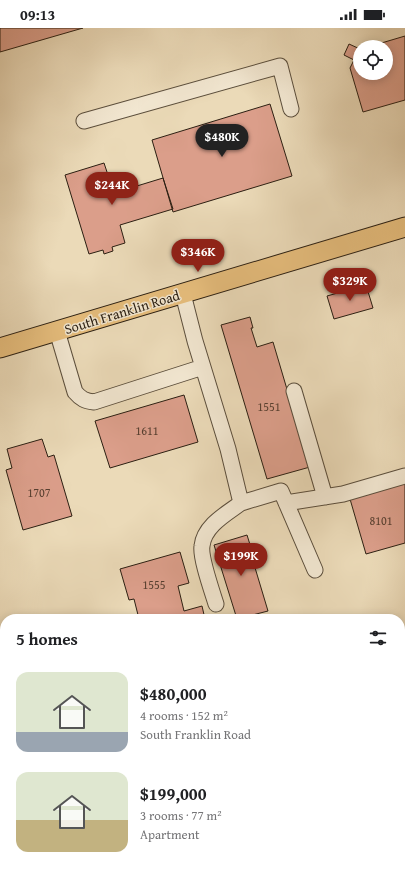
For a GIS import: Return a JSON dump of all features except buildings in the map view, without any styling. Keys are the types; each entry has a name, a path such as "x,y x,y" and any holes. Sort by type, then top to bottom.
{"main road":[{"name":"South Franklin Road","path":"0,348 405,227"}],"lane":[{"path":"84,121 280,66 291,109"},
{"path":"183,294 228,449 241,503"},
{"path":"57,331 75,392 80,398 86,401 94,402 203,367"},
{"path":"294,391 325,497"},
{"path":"286,503 343,494 405,476"},
{"path":"216,604 203,556 202,544 207,532 215,523 241,503 281,491 315,570"}]}
